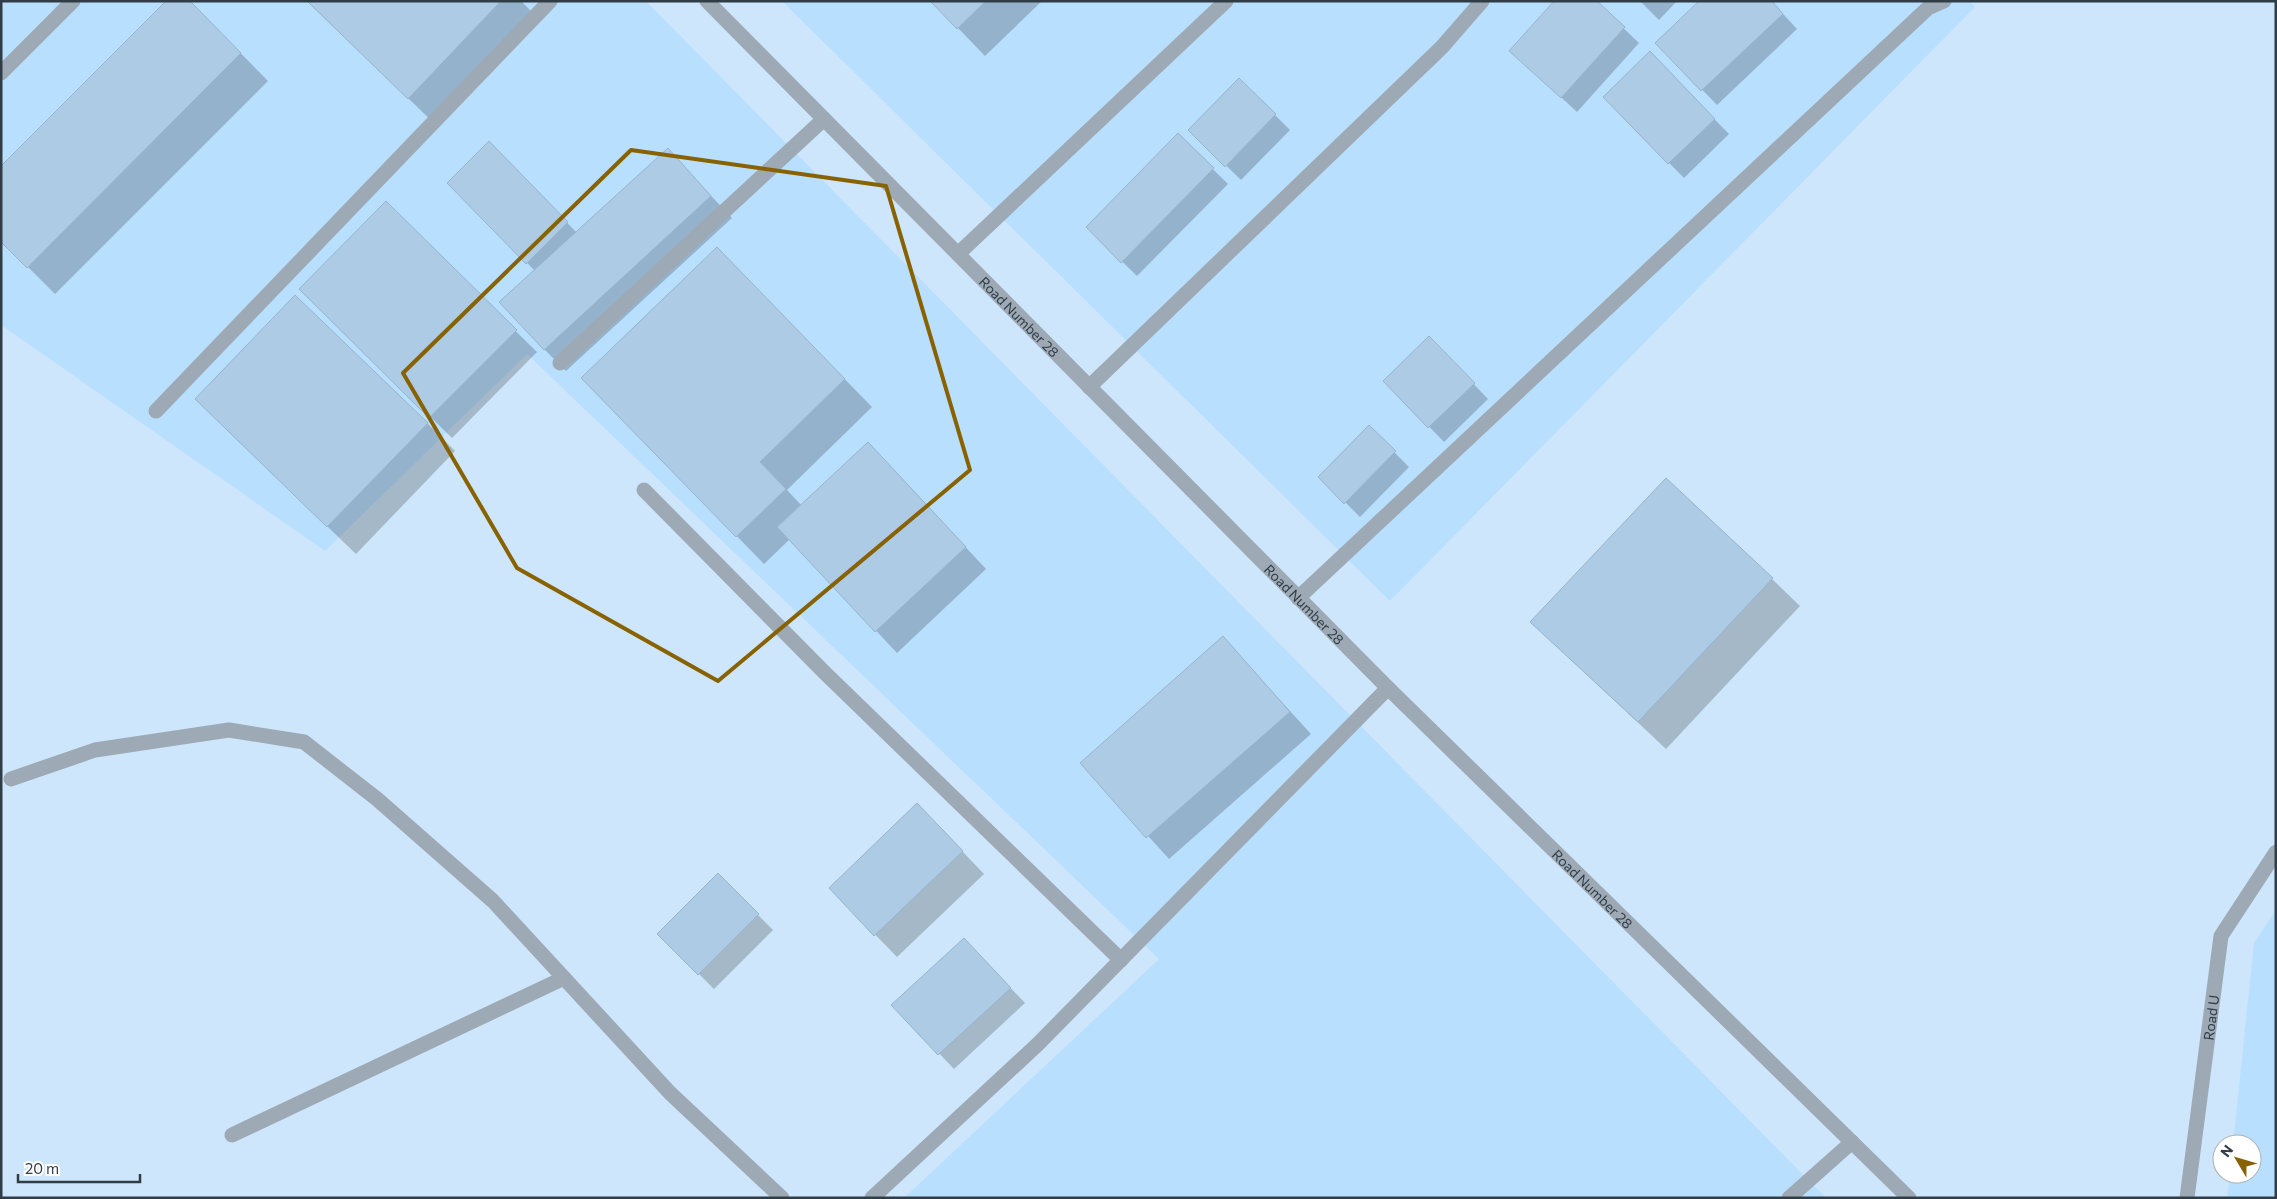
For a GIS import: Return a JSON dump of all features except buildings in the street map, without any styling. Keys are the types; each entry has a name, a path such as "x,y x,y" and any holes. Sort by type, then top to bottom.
{"street":[{"path":"1,73 73,1"},
{"path":"156,411 550,1"},
{"name":"Road Number 28","path":"707,1 1388,688 1909,1198"},
{"path":"958,254 1226,1"},
{"path":"1089,387 1435,54 1482,1"},
{"path":"1298,598 1928,8 1944,1"},
{"path":"560,363 824,119"},
{"path":"644,490 825,673 1121,960"},
{"path":"872,1198 1038,1044 1388,688"},
{"path":"12,779 95,750 229,730 304,742 377,799 493,901 670,1093 782,1198"},
{"name":"Road U","path":"2187,1198 2220,936 2276,852"},
{"path":"232,1135 564,978"},
{"path":"1789,1198 1852,1142"}],"highlighted area":[{"path":"631,150 886,186 970,470 718,681 517,568 403,373"}],"shaded area":[{"path":"1,1 646,1 1826,1198 904,1198 1159,959 527,354 325,551 1,325"},
{"path":"782,1 1969,1 1975,7 1390,601"},
{"path":"2276,910 2276,1198 2227,1198 2229,1184 2262,1184 2262,1134 2234,1134 2254,943"}]}
